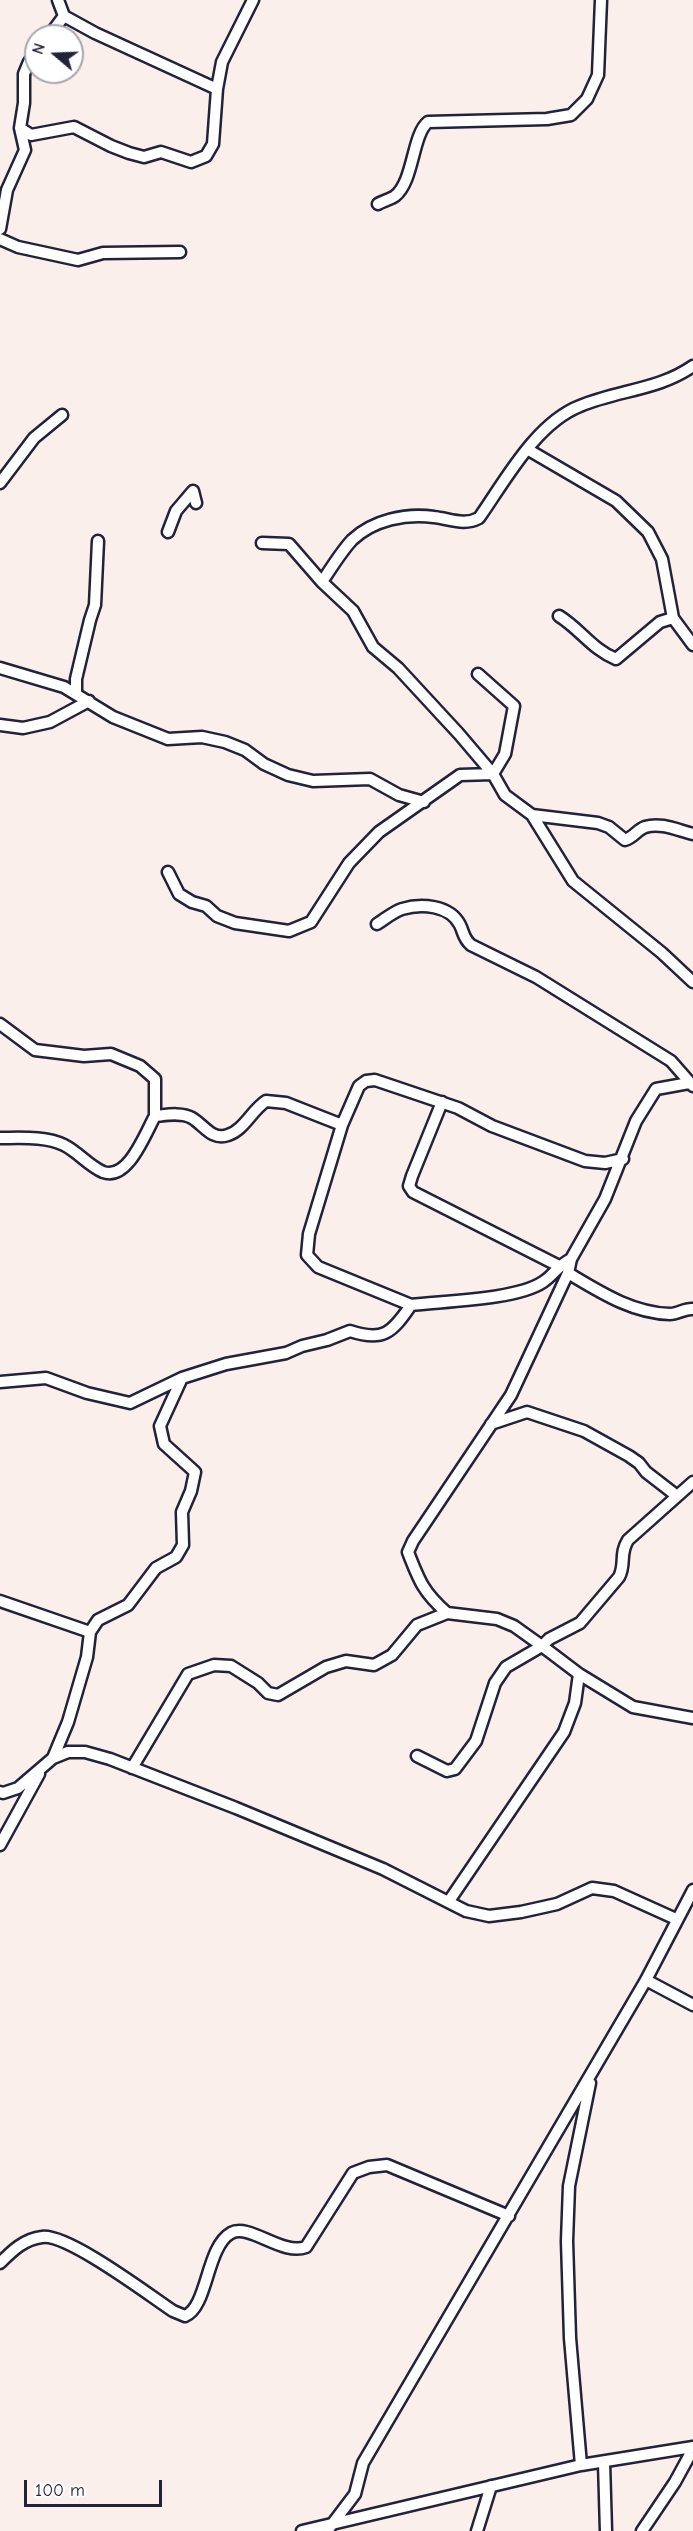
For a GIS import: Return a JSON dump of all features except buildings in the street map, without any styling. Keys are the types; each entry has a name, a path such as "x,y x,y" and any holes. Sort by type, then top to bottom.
{"street":[{"path":"58,0 64,16 94,33 217,89"},
{"path":"20,128 31,135 74,127 111,147 144,157 160,152 191,162 206,156 213,144 217,89 222,62 254,0"},
{"path":"378,204 397,195 409,171 422,127 428,122 547,119 571,115 587,99 598,75 601,0"},
{"path":"58,24 64,16"},
{"path":"0,229 7,190 25,150 20,128 24,84"},
{"path":"0,239 18,248 78,260 103,253 180,252"},
{"path":"322,582 351,541 372,525 411,516 472,522 479,518 526,449 552,424 578,406 627,391 656,386 693,366"},
{"path":"0,483 34,438 62,415"},
{"path":"526,449 616,501 648,532 662,559 674,618 693,645"},
{"path":"168,532 176,512 193,491 196,503"},
{"path":"76,694 76,679 95,605 98,541"},
{"path":"262,543 289,544 322,582 353,611 373,647 398,668 493,774 505,795 532,815 573,881 662,953 693,982"},
{"path":"559,616 577,627 605,655 616,659 660,622 674,618"},
{"path":"0,668 64,687 113,717 168,739 202,737 225,742 245,750 264,764 288,775 313,781 370,779 399,795 424,802"},
{"path":"478,674 514,706 505,754 493,774"},
{"path":"0,725 23,728 43,724 89,701"},
{"path":"168,872 179,894 192,902 206,906 217,916 235,923 289,931 311,922 349,863 379,832 460,775 493,774"},
{"path":"532,815 598,823 609,827 625,840 633,838 638,831 647,827 661,825 693,834"},
{"path":"377,924 402,909 434,906 449,912 460,925 464,939 471,945 536,977 670,1061 691,1084"},
{"path":"0,1024 35,1050 84,1056 111,1053 140,1066 155,1079 155,1116 124,1170 114,1174 102,1172 64,1145 52,1141 0,1138"},
{"path":"571,1259 558,1266 543,1282 522,1290 411,1305 318,1267 307,1255 309,1234 342,1125 355,1093 366,1081 375,1080 442,1102 492,1126 585,1161 605,1163 622,1159"},
{"path":"447,1613 429,1597 408,1552 413,1541 510,1395 568,1273 571,1259 605,1199 636,1121 656,1089 691,1084"},
{"path":"155,1116 174,1114 191,1117 210,1134 227,1136 240,1128 256,1107 266,1101 286,1103 342,1125"},
{"path":"442,1102 412,1176 410,1186 413,1192 558,1266"},
{"path":"568,1273 613,1300 627,1305 672,1314 693,1309"},
{"path":"0,1383 46,1378 87,1393 130,1403 182,1378 226,1364 286,1353 350,1331 368,1337 382,1336 402,1318 411,1305"},
{"path":"0,1792 18,1788 53,1758 68,1722 87,1657 90,1632 98,1620 128,1605 156,1568 176,1557 183,1545 182,1512 191,1491 195,1472 164,1444 160,1426 182,1378"},
{"path":"491,1424 527,1412 584,1431 629,1456 677,1496"},
{"path":"417,1756 447,1771 455,1769 476,1741 495,1683 506,1667 543,1646 549,1639 580,1623 619,1577 623,1569 621,1555 628,1540 693,1482"},
{"path":"0,1601 90,1632"},
{"path":"132,1768 188,1674 214,1665 231,1666 258,1683 268,1693 278,1695 326,1667 346,1660 374,1665 392,1656 417,1624 447,1613 497,1619 514,1626 579,1674 633,1707 693,1718"},
{"path":"449,1902 564,1732 575,1703 579,1674"},
{"path":"53,1758 68,1752 85,1752 132,1768 383,1869 466,1911 489,1916 557,1904 592,1888 614,1891 676,1919"},
{"path":"0,1845 42,1769"},
{"path":"329,2528 355,2494 363,2463 646,1980 693,1890"},
{"path":"646,1980 693,2005"},
{"path":"580,2465 570,2338 567,2241 569,2186 592,2073"},
{"path":"0,2263 18,2246 44,2236 78,2247 173,2311 185,2316 190,2314 196,2304 211,2264 223,2242 232,2233 243,2232 292,2250 306,2247 353,2173 369,2167 387,2165 509,2216"},
{"path":"302,2531 329,2528 580,2465 693,2448"},
{"path":"642,2531 675,2482 693,2448"},
{"path":"604,2462 606,2531"},
{"path":"477,2531 491,2486"}]}
